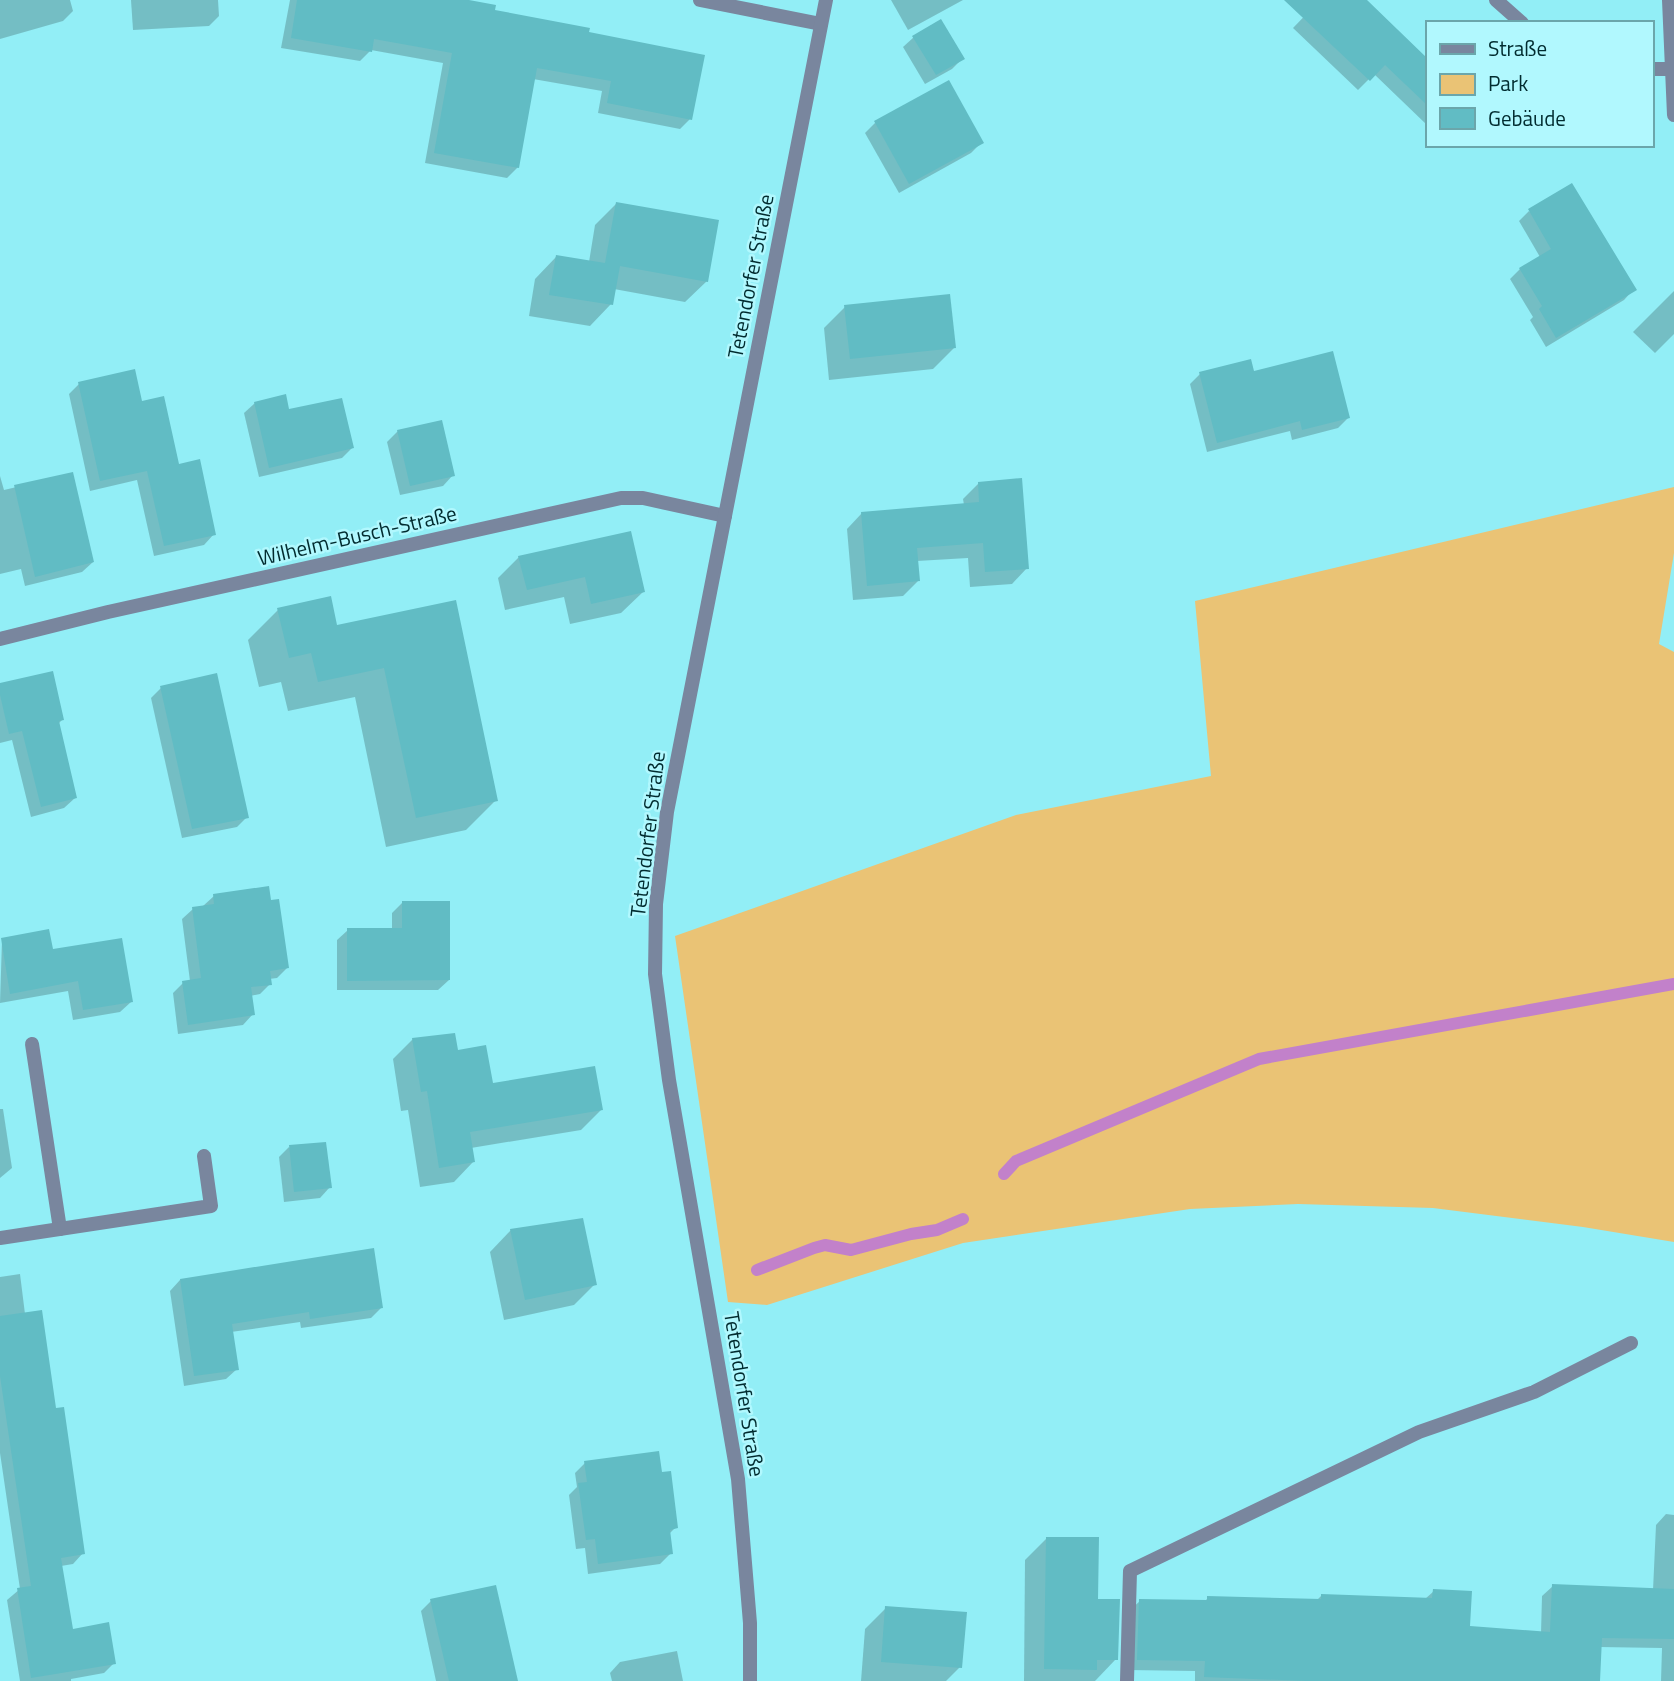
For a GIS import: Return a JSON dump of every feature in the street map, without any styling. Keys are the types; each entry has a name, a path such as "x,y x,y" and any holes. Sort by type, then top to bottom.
{"street":[{"path":"700,0 821,24"},
{"name":"Tetendorfer Straße","path":"750,1681 750,1623 738,1479 669,1080 655,974 656,904 667,812 826,0"},
{"path":"1496,0 1520,21"},
{"path":"1670,0 1674,115"},
{"path":"1653,69 1672,69"},
{"name":"Wilhelm-Busch-Straße","path":"0,639 108,612 621,498 643,498 725,516"},
{"path":"32,1044 60,1229"},
{"path":"0,1238 211,1206 204,1156"},
{"path":"1127,1681 1130,1571 1419,1432 1534,1392 1631,1343"}],"green space":[{"path":"1674,487 1674,553 1659,644 1674,652 1674,1242 1583,1227 1433,1208 1298,1204 1190,1209 963,1243 767,1305 728,1302 675,936 1016,815 1211,776 1195,601"}],"building":[{"path":"297,0 469,0 496,5 495,10 590,28 589,32 705,55 692,120 607,103 611,81 537,68 519,168 434,153 452,53 374,39 372,52 291,38"},
{"path":"1284,0 1367,0 1426,57 1426,104 1385,65 1370,81"},
{"path":"941,19 965,59 936,75 912,36"},
{"path":"949,80 984,143 909,184 874,121"},
{"path":"1572,183 1637,290 1556,338 1539,309 1542,306 1519,268 1551,249 1528,209"},
{"path":"616,202 719,220 708,282 620,266 613,305 549,295 556,255 605,263"},
{"path":"950,294 956,348 850,359 844,305"},
{"path":"1333,351 1350,418 1302,430 1300,421 1217,443 1199,372 1251,359 1254,371"},
{"path":"135,369 142,401 164,396 179,464 200,459 216,535 164,546 147,471 100,481 78,382"},
{"path":"286,394 289,409 342,398 354,448 269,468 254,402"},
{"path":"442,420 455,476 410,486 397,430"},
{"path":"73,472 94,562 35,577 14,485"},
{"path":"1022,478 1029,569 985,572 983,543 917,548 920,581 867,586 861,512 979,502 978,482"},
{"path":"631,531 645,592 591,604 585,577 527,590 518,556"},
{"path":"331,596 337,625 456,600 498,801 416,818 384,668 318,682 311,653 289,658 277,608"},
{"path":"53,671 64,720 59,721 77,798 41,807 22,731 9,734 0,683"},
{"path":"217,673 249,818 192,829 160,686"},
{"path":"269,886 271,900 279,899 289,968 270,971 272,985 251,987 255,1015 188,1025 182,981 201,978 192,907 214,904 213,894"},
{"path":"402,901 450,901 450,980 347,981 347,928 402,928"},
{"path":"49,929 53,949 122,938 133,1002 83,1010 78,981 10,994 1,938"},
{"path":"455,1033 458,1050 486,1045 493,1083 595,1066 603,1110 470,1132 475,1162 439,1168 427,1091 421,1092 412,1038"},
{"path":"326,1142 332,1188 294,1192 289,1145"},
{"path":"583,1218 597,1285 525,1300 510,1229"},
{"path":"374,1248 383,1308 310,1319 309,1312 232,1324 239,1370 194,1376 180,1279"},
{"path":"42,1310 56,1408 64,1407 85,1554 61,1558 73,1629 109,1622 116,1664 31,1678 17,1588 31,1586 0,1376 0,1316"},
{"path":"659,1451 662,1472 671,1471 678,1528 670,1530 673,1554 598,1564 595,1539 586,1540 578,1483 587,1482 584,1461"},
{"path":"1046,1537 1099,1537 1098,1599 1120,1599 1118,1660 1097,1660 1097,1670 1044,1669"},
{"path":"1552,1584 1674,1589 1674,1639 1602,1638 1600,1681 1307,1681 1204,1677 1205,1661 1137,1660 1139,1599 1207,1600 1207,1596 1321,1599 1321,1594 1432,1598 1433,1589 1472,1591 1470,1626 1550,1632"},
{"path":"496,1585 518,1681 449,1681 430,1599"},
{"path":"885,1606 967,1612 962,1668 881,1662"}],"waterway":[{"path":"1004,1174 1016,1161 1259,1059 1674,984"},
{"path":"757,1270 825,1245 851,1250 937,1230 963,1219"}]}
